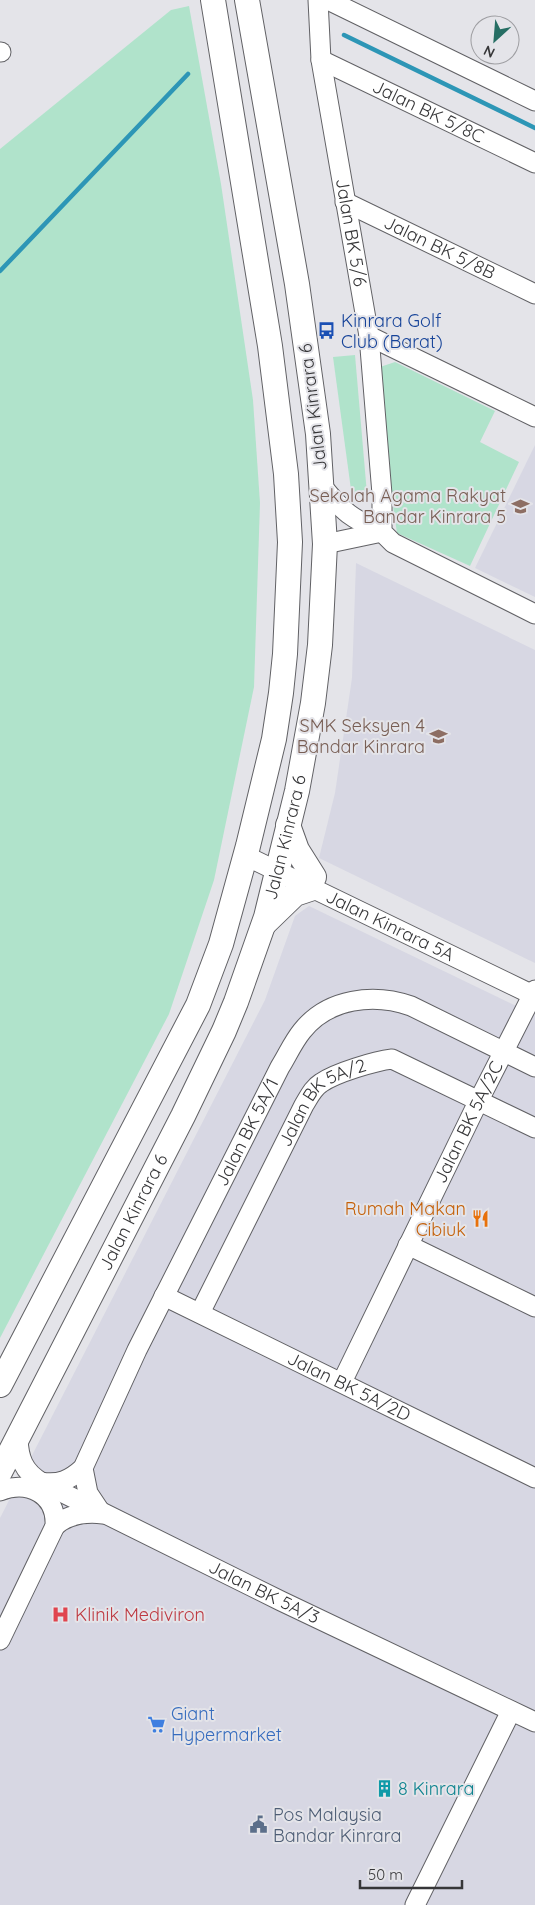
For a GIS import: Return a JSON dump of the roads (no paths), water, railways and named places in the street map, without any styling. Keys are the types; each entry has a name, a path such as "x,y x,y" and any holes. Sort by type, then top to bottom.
{"main road":[{"name":"Jalan Kinrara 6","path":"0,1385 198,1005 222,944 274,739 282,693 290,542 286,474 270,346 213,0"},
{"name":"Jalan Kinrara 6","path":"0,1472 183,1116 224,1031 248,972 263,924 288,825 313,703 320,645 325,544 318,434 309,364 247,0"},
{"path":"263,924 295,894 313,883 297,850 288,825"}],"street":[{"name":"Jalan BK 5/6","path":"318,0 321,60 369,336 382,494 382,532"},
{"path":"328,0 535,101"},
{"name":"Jalan BK 5/8C","path":"321,60 535,163"},
{"name":"Jalan BK 5/8B","path":"345,202 535,294"},
{"path":"369,336 535,417"},
{"path":"322,486 351,517 382,532 393,543 535,614"},
{"path":"325,544 382,532"},
{"name":"Jalan Kinrara 5A","path":"247,851 534,992"},
{"name":"Jalan BK 5A/2C","path":"342,1382 479,1100 534,992"},
{"name":"Jalan BK 5A/1","path":"83,1468 137,1350 280,1067 302,1031 314,1020 331,1008 344,1003 370,999 396,1001 411,1006 535,1067"},
{"name":"Jalan BK 5A/2","path":"200,1313 295,1122 313,1090 321,1083 335,1076 381,1060 392,1059 535,1128"},
{"path":"408,1246 535,1307"},
{"name":"Jalan BK 5A/2D","path":"164,1296 535,1478"},
{"name":"Jalan BK 5A/3","path":"18,1439 22,1463 32,1476 41,1482 377,1647 535,1722"},
{"path":"41,1482 65,1481 83,1468"},
{"path":"83,1468 88,1493 103,1513"},
{"path":"0,1491 20,1486 39,1492 51,1506 55,1517 55,1526 0,1640"},
{"path":"55,1526 67,1518 76,1515 103,1513"},
{"path":"415,1905 511,1711"}],"waterway":[{"path":"344,35 535,128"},
{"path":"0,271 188,74"}],"place":[{"name":"Kinrara Golf Club (Barat)","path":"327,331"},
{"name":"Sekolah Agama Rakyat Bandar Kinrara 5","path":"520,506"},
{"name":"SMK Seksyen 4 Bandar Kinrara","path":"439,736"},
{"name":"Rumah Makan Cibiuk","path":"480,1219"},
{"name":"Klinik Mediviron","path":"61,1615"},
{"name":"Giant Hypermarket","path":"157,1724"},
{"name":"8 Kinrara","path":"384,1789"},
{"name":"Pos Malaysia Bandar Kinrara","path":"259,1825"}]}
